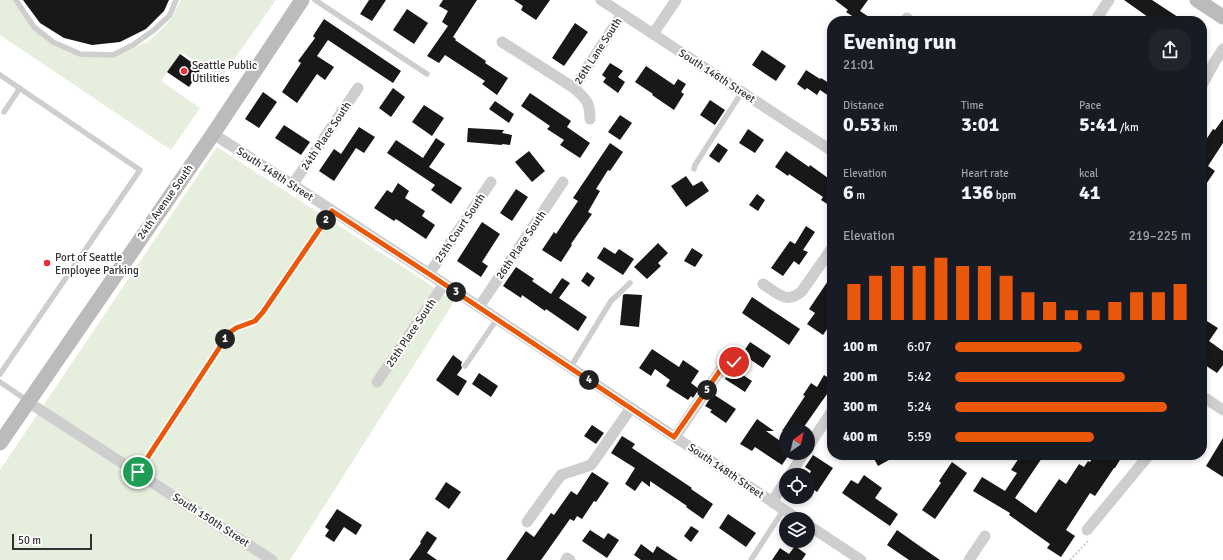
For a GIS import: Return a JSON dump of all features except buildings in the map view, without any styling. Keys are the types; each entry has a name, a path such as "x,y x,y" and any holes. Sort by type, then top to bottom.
{"street":[{"name":"24th Avenue South","path":"0,443 213,134 302,0"},
{"name":"South 146th Street","path":"601,0 742,92 827,144"},
{"path":"653,34 676,0"},
{"path":"1098,16 1109,0"},
{"path":"1197,0 1223,17"},
{"name":"26th Lane South","path":"574,88 622,14"},
{"name":"26th Lane South","path":"502,42 574,88 583,96 590,107 590,119"},
{"path":"1207,76 1223,49"},
{"name":"24th Place South","path":"293,184 358,88"},
{"name":"South 148th Street","path":"213,134 293,184 787,512"},
{"name":"25th Court South","path":"429,274 491,182"},
{"name":"26th Place South","path":"479,307 563,182"},
{"path":"763,284 782,296 790,298 796,296 827,255"},
{"name":"25th Place South","path":"377,382 444,284"},
{"path":"674,437 728,359 734,362"},
{"path":"1207,399 1223,410"},
{"name":"South 150th Street","path":"28,402 272,560"},
{"path":"527,522 561,475 591,465 631,408"},
{"path":"815,437 827,419"},
{"path":"1087,530 1145,460"},
{"path":"772,502 779,491"},
{"path":"815,530 861,560"},
{"path":"969,560 985,536"},
{"path":"566,560 567,558 570,560"}],"lane":[{"path":"16,0 34,26 53,42 80,54 113,55 133,45 154,30 170,15 176,0"},
{"path":"315,0 427,74"},
{"path":"0,75 140,170 0,374"},
{"path":"4,112 20,88"},
{"path":"694,169 695,165 742,92"},
{"path":"138,472 229,333 236,328 255,321 263,312 332,211"},
{"path":"570,368 611,301 630,283"},
{"path":"465,366 497,319"},
{"path":"0,382 28,402"},
{"path":"751,560 784,510"}],"green space":[{"path":"0,0 16,0 43,37 88,55 124,52 147,42 165,26 173,16 181,0 276,0 221,78 181,52 161,81 200,108 171,150 0,35"},
{"path":"217,147 423,280 454,302 290,560 0,560 0,470"}],"place":[{"name":"Seattle Public Utilities","path":"184,71"},
{"name":"Port of Seattle Employee Parking","path":"47,263"}],"route":[{"path":"138,472 229,333 236,328 255,321 263,312 332,211 674,437 728,359 734,362"}]}
